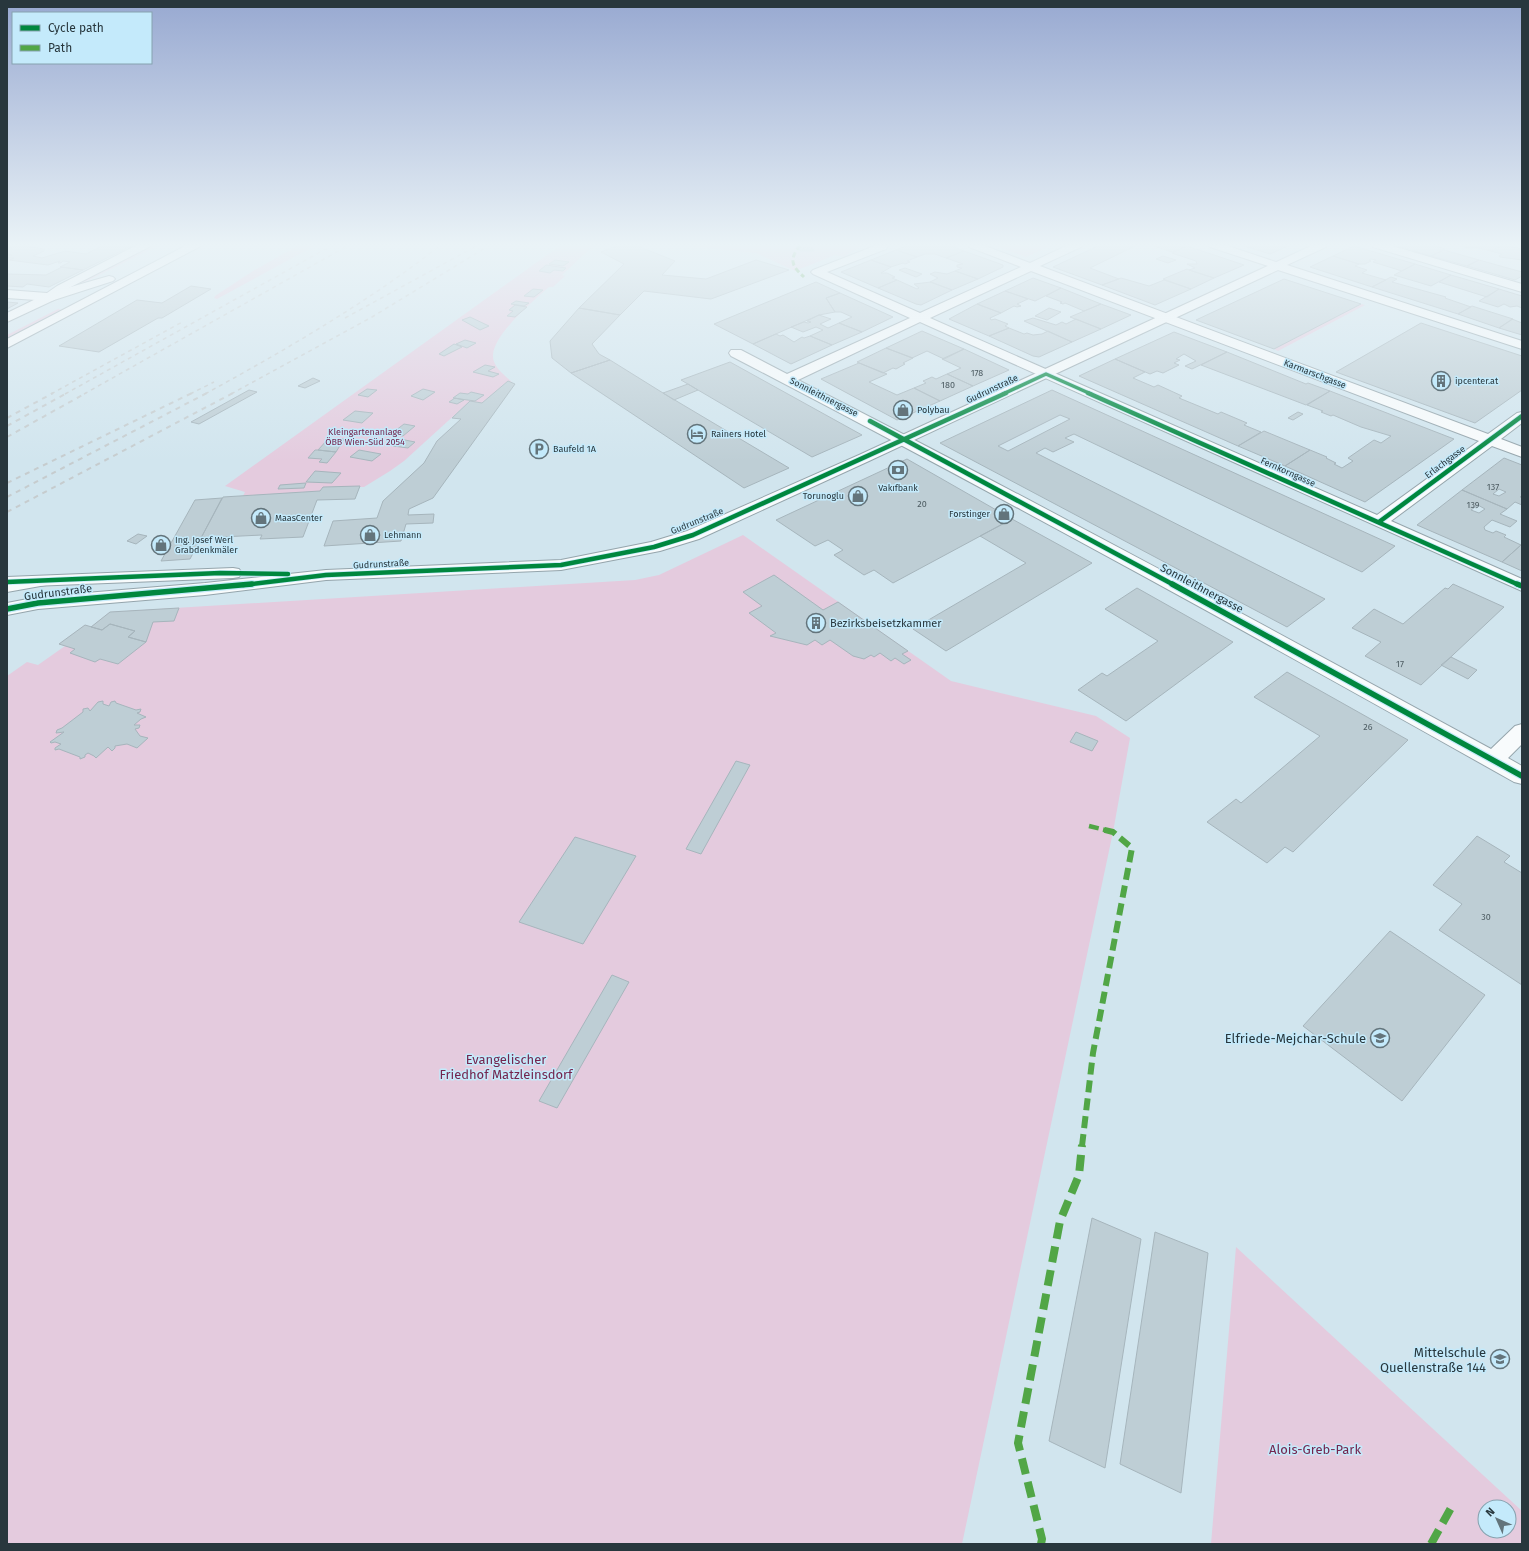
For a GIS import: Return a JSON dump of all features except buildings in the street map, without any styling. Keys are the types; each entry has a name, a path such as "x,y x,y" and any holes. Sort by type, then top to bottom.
{"street":[{"path":"7,329 30,317"},
{"path":"7,344 55,317"},
{"path":"7,357 78,317"},
{"path":"1437,317 1522,345"},
{"path":"788,379 921,318"},
{"name":"Fernkorngasse","path":"921,318 1522,586"},
{"name":"Gudrunstraße","path":"7,582 220,573 326,575 561,565 654,547 694,535 904,440 1166,318"},
{"name":"Karmarschgasse","path":"1166,318 1522,452"},
{"name":"Sonnleithnergasse","path":"736,353 904,440 1277,640 1522,776"},
{"name":"Erlachgasse","path":"1379,522 1522,416"},
{"name":"Gudrunstraße","path":"7,609 38,603 205,589 326,575"},
{"path":"7,587 40,581"},
{"path":"1493,760 1522,731"}],"green space":[{"path":"42,317 48,317 7,338 7,335"},
{"name":"Kleingartenanlage ÖBB Wien-Süd 2054","path":"460,317 516,317 500,337 493,355 496,367 512,382 508,381 482,403 470,401 404,461 364,487 323,487 320,491 243,496 245,492 225,486"},
{"path":"1335,317 1342,317 1278,351 1274,349"},
{"name":"Evangelischer Friedhof Matzleinsdorf","path":"743,535 951,681 1096,716 1130,738 1113,832 962,1544 7,1544 7,676 27,662 38,665 65,646 59,644 85,625 91,627 110,612 635,580 659,575"},
{"name":"Alois-Greb-Park","path":"1236,1247 1509,1499 1477,1499 1477,1539 1517,1539 1517,1506 1522,1511 1522,1544 1211,1544"}],"railway":[{"path":"65,394 203,317"},
{"path":"84,394 220,317"},
{"path":"205,394 266,360 336,317"},
{"path":"231,394 371,317"},
{"path":"51,394 184,321"},
{"path":"192,393 214,382"},
{"path":"7,418 53,393"},
{"path":"7,426 67,393"},
{"path":"7,437 86,393"},
{"path":"7,483 192,393"},
{"path":"7,497 207,393"},
{"path":"7,512 233,393"}],"marked path":[{"path":"1041,1544 1042,1539 1018,1443 1060,1221 1079,1175 1093,1053 1132,848 1113,832 1089,826"},
{"path":"1431,1544 1451,1508"}],"cycle path":[{"path":"7,609 38,603 205,589 326,575 561,565 654,547 693,535 1046,374 1522,586"},
{"path":"1379,522 1522,416"},
{"path":"870,421 1284,644 1522,776"},
{"path":"7,582 220,573 288,574"}],"place":[{"name":"ipcenter.at","path":"1441,381"},
{"name":"Polybau","path":"903,410"},
{"name":"Rainers Hotel","path":"697,434"},
{"name":"Baufeld 1A","path":"539,449"},
{"name":"Vakıfbank","path":"898,470"},
{"name":"Torunoglu","path":"858,496"},
{"name":"Forstinger","path":"1004,514"},
{"name":"MaasCenter","path":"261,518"},
{"name":"Lehmann","path":"370,535"},
{"name":"Ing. Josef Werl Grabdenkmäler","path":"161,545"},
{"name":"Bezirksbeisetzkammer","path":"816,623"},
{"name":"Elfriede-Mejchar-Schule","path":"1380,1038"},
{"name":"Mittelschule Quellenstraße 144","path":"1500,1359"}]}
